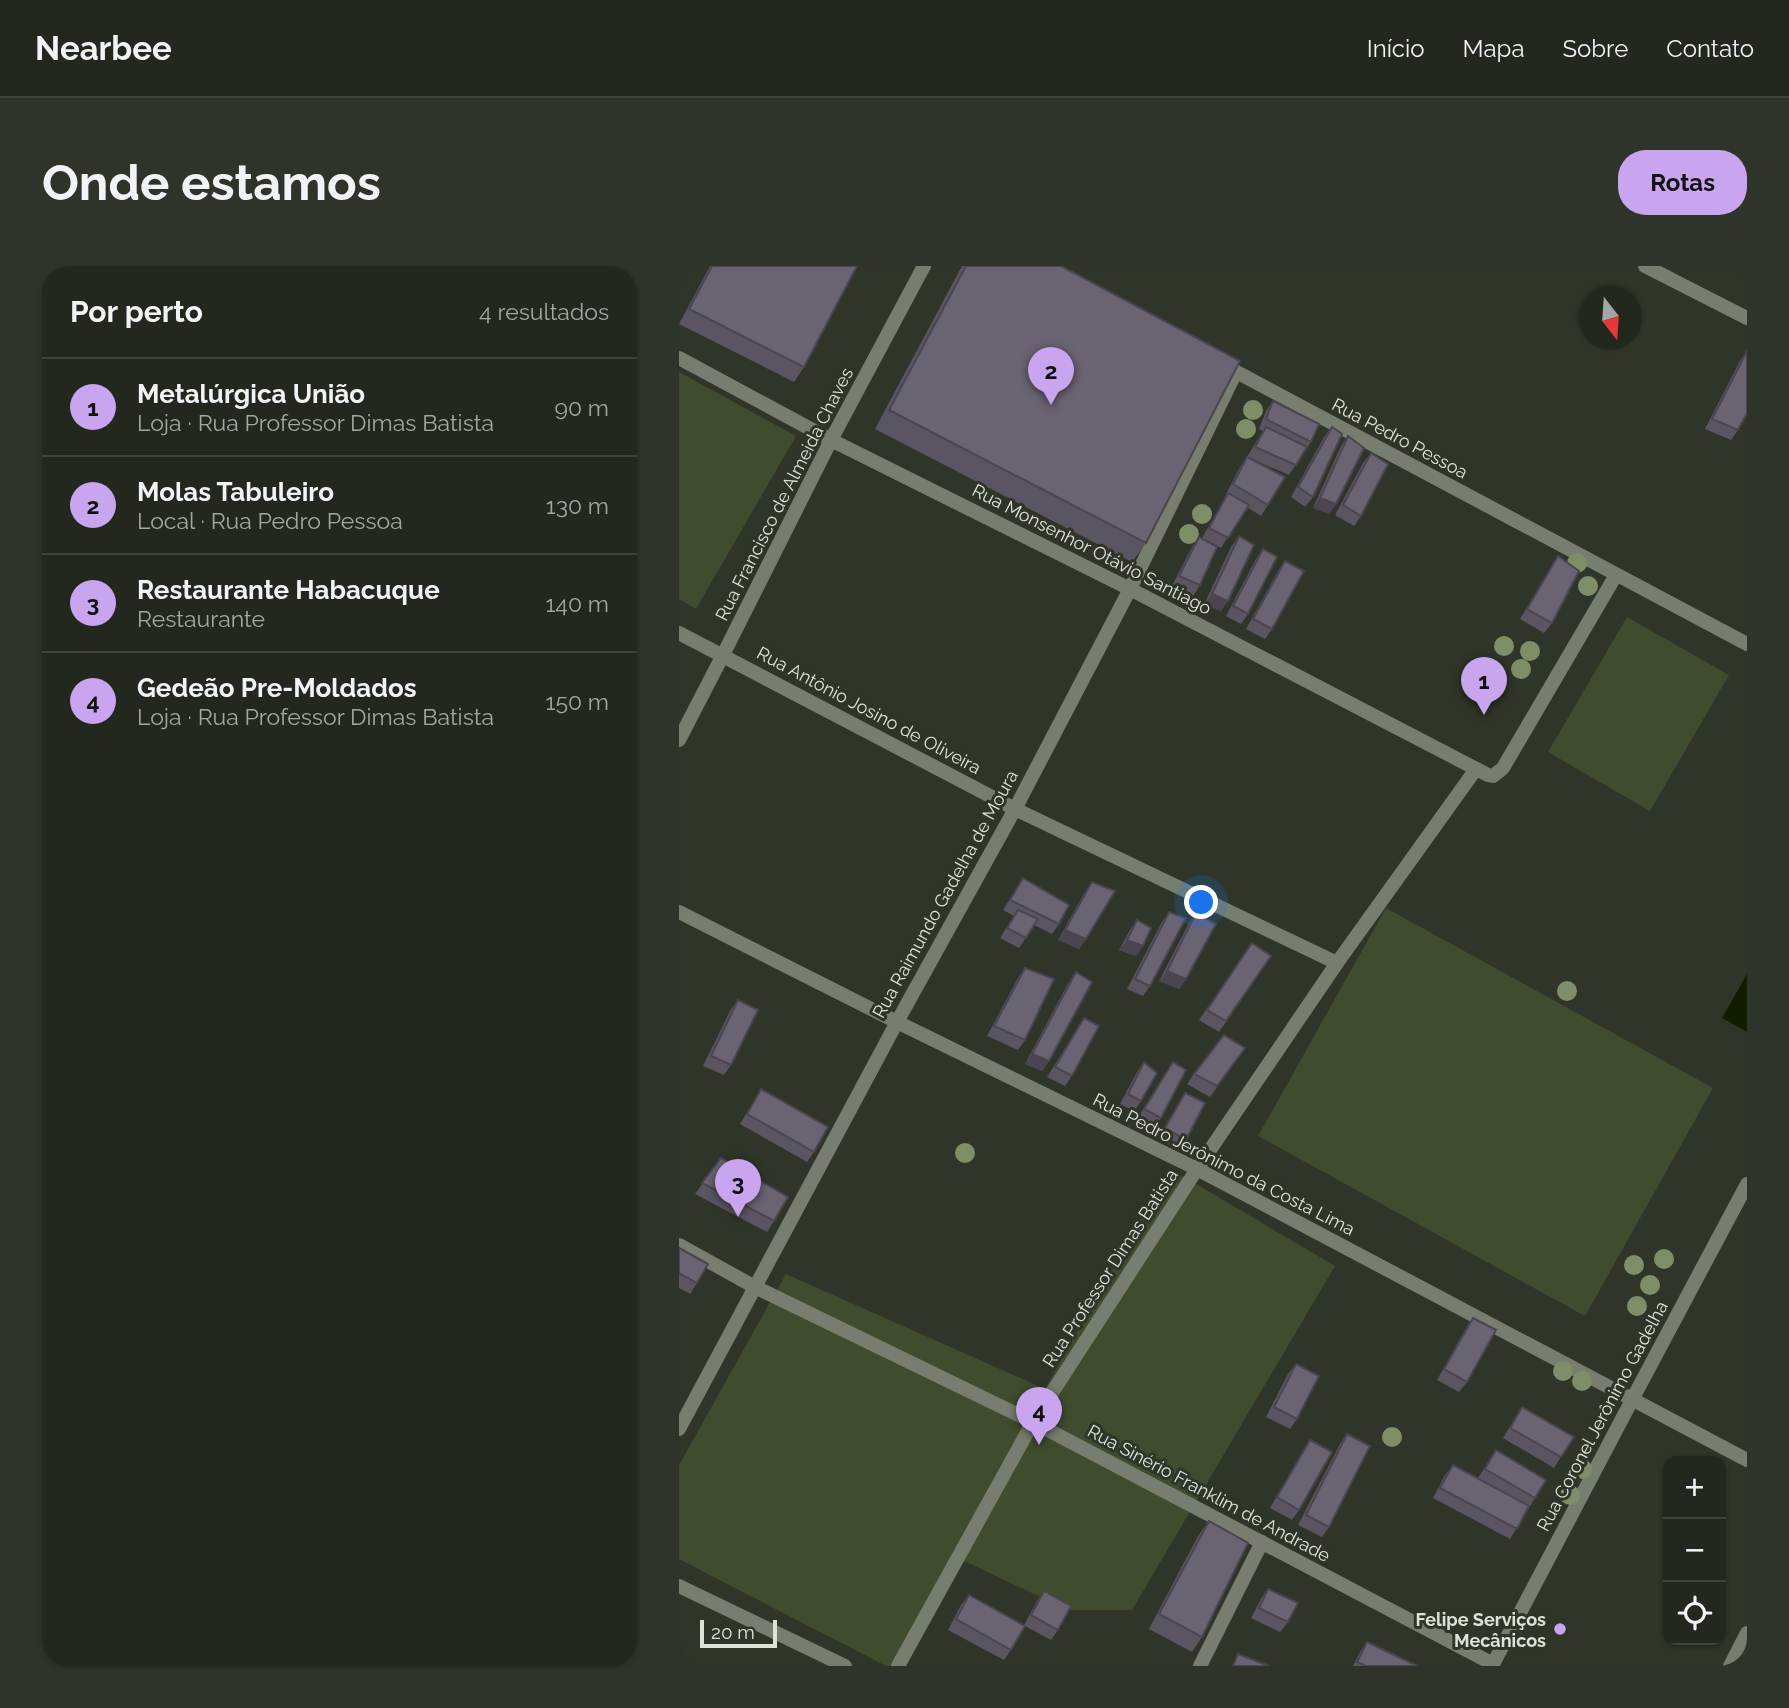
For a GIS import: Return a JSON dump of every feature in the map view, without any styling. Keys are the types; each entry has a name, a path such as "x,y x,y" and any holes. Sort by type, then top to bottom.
{"street":[{"name":"Rua Francisco de Almeida Chaves","path":"679,740 831,440 924,266"},
{"path":"1646,266 1747,318"},
{"name":"Rua Monsenhor Otávio Santiago","path":"679,358 831,440 1129,589 1482,772"},
{"name":"Rua Pedro Pessoa","path":"1212,359 1747,644"},
{"name":"Rua Raimundo Gadelha de Moura","path":"679,1429 897,1022 1015,809 1129,589 1236,372"},
{"name":"Rua Professor Dimas Batista","path":"898,1666 1033,1422 1197,1170 1337,963 1482,772 1493,776 1503,768 1616,575"},
{"name":"Rua Antônio Josino de Oliveira","path":"679,633 1015,809 1337,963"},
{"name":"Rua Pedro Jerônimo da Costa Lima","path":"679,912 1197,1170 1747,1460"},
{"name":"Rua Coronel Jerônimo Gadelha","path":"1493,1665 1747,1184"},
{"name":"Rua Sinério Franklim de Andrade","path":"679,1245 755,1287 1033,1422 1493,1665"},
{"path":"1200,1666 1262,1542"},
{"path":"679,1586 845,1666"},
{"path":"1730,1666 1747,1633"}],"shaded area":[{"path":"679,372 796,436 696,609 679,599"},
{"path":"1627,617 1729,675 1650,811 1548,752"},
{"path":"1386,908 1713,1088 1585,1316 1258,1136"},
{"path":"1747,974 1747,1032 1722,1018"},
{"path":"1169,1168 1335,1266 1132,1610 1068,1610 964,1561 902,1666 886,1666 679,1559 679,1465 786,1274 1045,1389"}],"building":[{"path":"712,266 857,266 804,367 689,309"},
{"path":"966,266 1061,266 1240,361 1146,543 889,410"},
{"path":"1747,351 1747,413 1738,430 1712,419"},
{"path":"1273,401 1319,424 1311,442 1266,419"},
{"path":"1266,427 1307,447 1296,465 1255,447"},
{"path":"1332,427 1342,434 1313,497 1298,487"},
{"path":"1348,436 1364,448 1336,504 1320,498"},
{"path":"1371,453 1388,464 1361,516 1343,505"},
{"path":"1247,457 1285,477 1268,505 1233,484"},
{"path":"1228,493 1249,505 1228,538 1209,528"},
{"path":"1239,536 1254,545 1228,601 1212,594"},
{"path":"1199,537 1217,547 1200,585 1179,576"},
{"path":"1263,549 1277,557 1248,614 1233,606"},
{"path":"1558,556 1579,571 1552,623 1527,609"},
{"path":"1285,561 1304,571 1272,629 1253,619"},
{"path":"1023,878 1069,905 1059,924 1010,900"},
{"path":"1092,882 1115,891 1086,939 1065,930"},
{"path":"1018,910 1038,919 1026,938 1007,928"},
{"path":"1169,912 1186,918 1150,986 1135,979"},
{"path":"1196,913 1216,924 1186,979 1167,971"},
{"path":"1137,920 1151,928 1143,946 1127,940"},
{"path":"1252,943 1271,956 1226,1021 1207,1010"},
{"path":"1025,968 1054,979 1025,1040 994,1026"},
{"path":"1076,972 1092,982 1049,1061 1032,1054"},
{"path":"738,1000 758,1010 731,1065 711,1056"},
{"path":"1084,1018 1099,1026 1072,1076 1055,1067"},
{"path":"1224,1035 1245,1048 1217,1086 1194,1074"},
{"path":"1144,1062 1157,1073 1141,1101 1128,1094"},
{"path":"1173,1062 1186,1070 1161,1118 1144,1109"},
{"path":"761,1089 828,1127 814,1152 747,1114"},
{"path":"1185,1093 1205,1103 1186,1140 1165,1128"},
{"path":"721,1158 788,1197 774,1221 702,1183"},
{"path":"679,1248 708,1264 697,1283 679,1273"},
{"path":"1473,1318 1496,1330 1467,1382 1444,1369"},
{"path":"1296,1364 1319,1376 1297,1419 1274,1407"},
{"path":"1522,1407 1574,1437 1561,1457 1510,1428"},
{"path":"1347,1434 1370,1446 1329,1527 1306,1515"},
{"path":"1310,1440 1332,1452 1299,1510 1277,1497"},
{"path":"1496,1450 1546,1480 1535,1498 1485,1469"},
{"path":"1453,1465 1529,1506 1517,1529 1440,1488"},
{"path":"1209,1521 1248,1543 1202,1637 1159,1614"},
{"path":"1268,1589 1298,1603 1288,1622 1259,1608"},
{"path":"1044,1591 1071,1606 1058,1630 1031,1615"},
{"path":"969,1595 1025,1626 1011,1650 956,1619"},
{"path":"1367,1642 1417,1666 1366,1666 1357,1662"},
{"path":"1238,1654 1269,1666 1233,1666"}],"place":[{"name":"Molas Tabuleiro","path":"1051,405"},
{"name":"Metalúrgica União","path":"1484,715"},
{"name":"Restaurante Habacuque","path":"738,1217"},
{"name":"Gedeão Pre-Moldados","path":"1039,1445"},
{"name":"Felipe Serviços Mecânicos","path":"1560,1629"}]}
